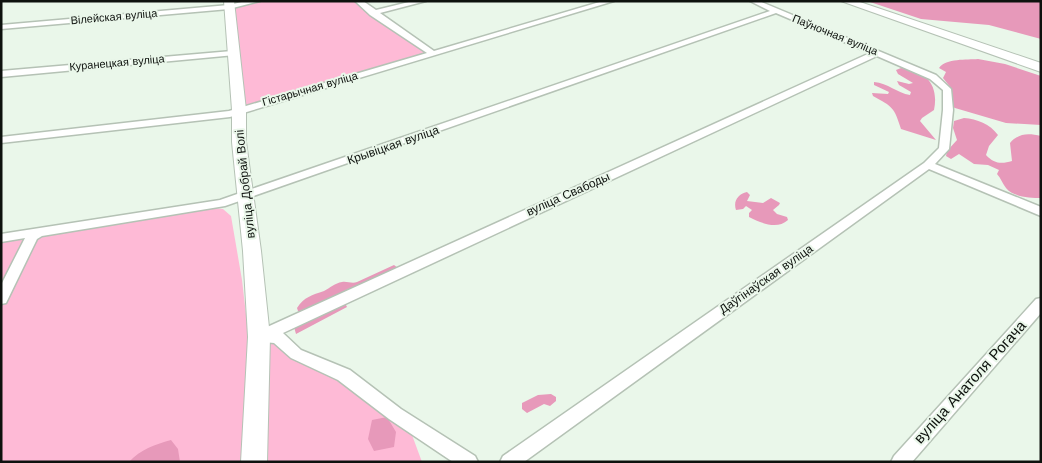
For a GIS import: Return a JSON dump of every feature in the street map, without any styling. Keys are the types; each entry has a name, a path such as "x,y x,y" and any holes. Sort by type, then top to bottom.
{"main road":[{"path":"846,1 1041,68"}],"street":[{"name":"Вілейская вуліца","path":"1,27 257,1"},
{"path":"358,1 432,53"},
{"path":"373,13 423,1"},
{"name":"Гістарычная вуліца","path":"1,140 230,114 611,1"},
{"name":"Паўночная вуліца","path":"752,1 918,70"},
{"name":"вуліца Добрай Волі","path":"229,4 232,53 239,110 239,142 252,251 259,337 254,462"},
{"name":"Крывіцкая вуліца","path":"1,238 221,203 775,11"},
{"name":"Куранецкая вуліца","path":"1,74 232,53"},
{"name":"вуліца Свабоды","path":"259,337 878,53"},
{"name":"Даўгінаўская вуліца","path":"509,462 928,165 944,149 948,110 947,89 933,77 918,70"},
{"path":"928,165 1041,212"},
{"path":"1,299 32,237 38,232"},
{"name":"вуліца Анатоля Рогача","path":"900,462 1041,303"},
{"path":"259,337 278,337 296,354 344,375 395,414 469,462"}],"shaded area":[{"path":"257,1 358,1 432,53 239,110 229,7"},
{"path":"867,1 1041,1 1041,39 989,25 921,19"},
{"path":"978,59 1005,64 1041,76 1041,125 1006,123 950,105 951,88 943,78 946,72 939,68 952,61"},
{"path":"901,68 918,72 933,87 935,94 934,110 920,121 936,140 901,129 892,108 873,96 872,93 888,94 889,92 874,85 874,82 884,84 910,95 911,92 899,85 897,81 913,83 898,74 896,70"},
{"path":"964,118 983,123 998,135 989,146 986,155 998,162 1012,161 1010,143 1017,137 1028,134 1041,136 1041,198 1022,196 1009,191 997,174 999,170 988,165 974,164 959,154 951,159 946,156 947,151 957,140 953,128 954,121"},
{"path":"747,192 750,195 747,201 763,203 771,198 780,203 773,210 777,214 787,217 788,220 779,225 774,225 749,217 749,213 752,210 746,206 743,209 736,210 737,198"},
{"path":"213,208 223,209 231,216 242,280 248,332 259,337 278,337 395,414 412,435 422,462 1,462 1,242"},
{"path":"394,265 398,268 302,311 298,311 297,308 300,304 312,295 324,291 335,284 357,282"},
{"path":"345,303 347,307 296,334 294,327"},
{"path":"551,394 556,397 556,401 550,406 544,404 527,413 522,409 522,403 538,395"},
{"path":"387,417 396,432 394,447 374,451 368,439 372,420"},
{"path":"171,440 178,449 180,462 129,462 148,448"}]}
